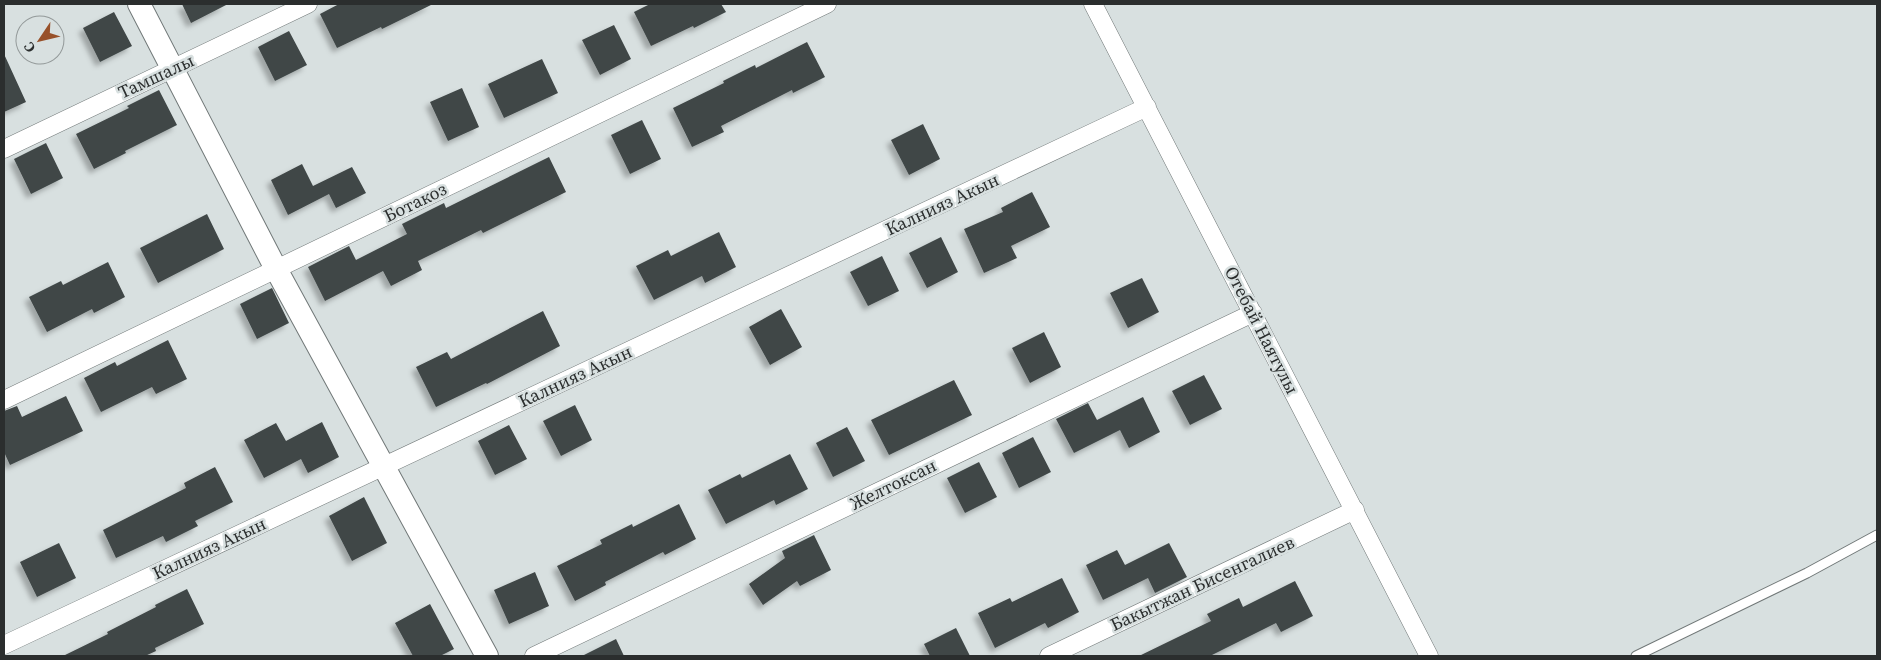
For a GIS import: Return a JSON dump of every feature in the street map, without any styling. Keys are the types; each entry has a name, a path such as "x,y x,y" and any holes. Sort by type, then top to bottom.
{"street":[{"path":"139,4 276,269 486,656"},
{"name":"Тамшалы","path":"4,149 308,4"},
{"name":"Ботакоз","path":"4,400 826,4"},
{"name":"Отебай Наятулы","path":"1093,4 1429,656"},
{"name":"Калнияз Акын","path":"4,645 1147,107"},
{"name":"Желтоксан","path":"534,656 1253,313"},
{"name":"Бакытжан Бисенгалиев","path":"1049,656 1355,510"}],"lane":[{"path":"1636,656 1807,574 1877,535"}],"building":[{"path":"182,4 228,4 191,23"},
{"path":"339,4 433,4 337,48 320,14"},
{"path":"650,4 721,4 726,12 651,46 634,12"},
{"path":"114,12 132,46 100,62 83,28"},
{"path":"614,25 631,59 600,75 582,40"},
{"path":"289,31 307,65 275,81 258,47"},
{"path":"807,42 825,77 793,93 792,90 721,126 724,132 692,147 673,108 724,83 723,81 755,65 756,68"},
{"path":"4,54 26,102 4,112"},
{"path":"542,59 558,93 504,118 488,84"},
{"path":"462,88 479,127 448,141 430,102"},
{"path":"159,90 177,125 94,169 76,134 129,108 127,106"},
{"path":"642,120 661,159 630,174 611,135"},
{"path":"923,124 940,159 909,175 891,140"},
{"path":"46,143 63,178 31,194 14,159"},
{"path":"549,157 566,192 483,233 481,230 418,261 422,270 391,286 383,271 325,301 308,267 349,246 356,260 407,234 402,224 444,203 446,208"},
{"path":"302,164 313,186 352,167 366,193 336,208 329,194 288,215 271,180"},
{"path":"1032,192 1050,227 1011,246 1017,258 984,273 964,229 1003,212 1001,208"},
{"path":"207,214 224,249 158,283 140,248"},
{"path":"719,232 736,267 705,283 702,276 654,300 636,266 668,250 671,256"},
{"path":"941,237 958,272 927,288 909,253"},
{"path":"882,256 899,291 868,306 850,272"},
{"path":"108,262 125,297 94,313 92,309 47,332 29,297 61,281 63,285"},
{"path":"1142,278 1159,312 1128,328 1110,293"},
{"path":"272,288 289,323 257,339 240,304"},
{"path":"781,309 802,347 770,365 749,327"},
{"path":"543,311 560,346 487,384 436,407 416,367 447,352 451,359"},
{"path":"1044,332 1061,367 1030,383 1012,348"},
{"path":"168,340 187,379 156,394 152,387 101,412 84,378 115,362 117,366"},
{"path":"1204,375 1222,409 1190,425 1172,391"},
{"path":"954,380 972,415 889,455 871,420"},
{"path":"66,396 83,431 10,465 4,452 4,411 17,406 22,417"},
{"path":"1143,397 1160,432 1129,448 1120,430 1074,453 1056,419 1088,403 1097,420"},
{"path":"575,405 592,440 561,456 543,421"},
{"path":"322,422 339,457 308,473 301,459 264,478 244,440 276,423 286,441"},
{"path":"509,425 527,459 495,475 478,441"},
{"path":"847,427 865,461 833,477 816,443"},
{"path":"1033,437 1051,472 1019,488 1002,453"},
{"path":"790,454 808,489 776,505 774,500 726,524 708,490 740,474 742,478"},
{"path":"979,462 997,497 965,513 947,478"},
{"path":"215,467 233,502 195,521 198,526 166,542 163,536 116,558 103,530 186,488 184,483"},
{"path":"364,497 387,543 352,561 329,516"},
{"path":"679,504 696,539 665,555 663,552 605,582 606,585 575,601 557,566 602,544 600,540 632,524 633,527"},
{"path":"814,535 831,570 800,586 797,581 763,605 749,584 785,558 782,551"},
{"path":"59,543 76,578 37,597 20,562"},
{"path":"1169,543 1187,577 1155,593 1148,578 1103,600 1086,565 1117,550 1125,565"},
{"path":"535,572 549,606 509,624 494,590"},
{"path":"1062,578 1079,612 1048,628 1045,623 995,648 978,613 1010,598 1012,602"},
{"path":"1295,581 1313,616 1281,632 1276,623 1210,656 1139,656 1211,621 1207,614 1239,598 1243,607"},
{"path":"187,589 204,624 155,648 156,651 145,656 63,656 108,634 107,632"},
{"path":"430,604 454,649 440,656 413,656 395,623"},
{"path":"956,628 970,656 930,656 924,644"},
{"path":"616,639 624,656 582,656"}]}
